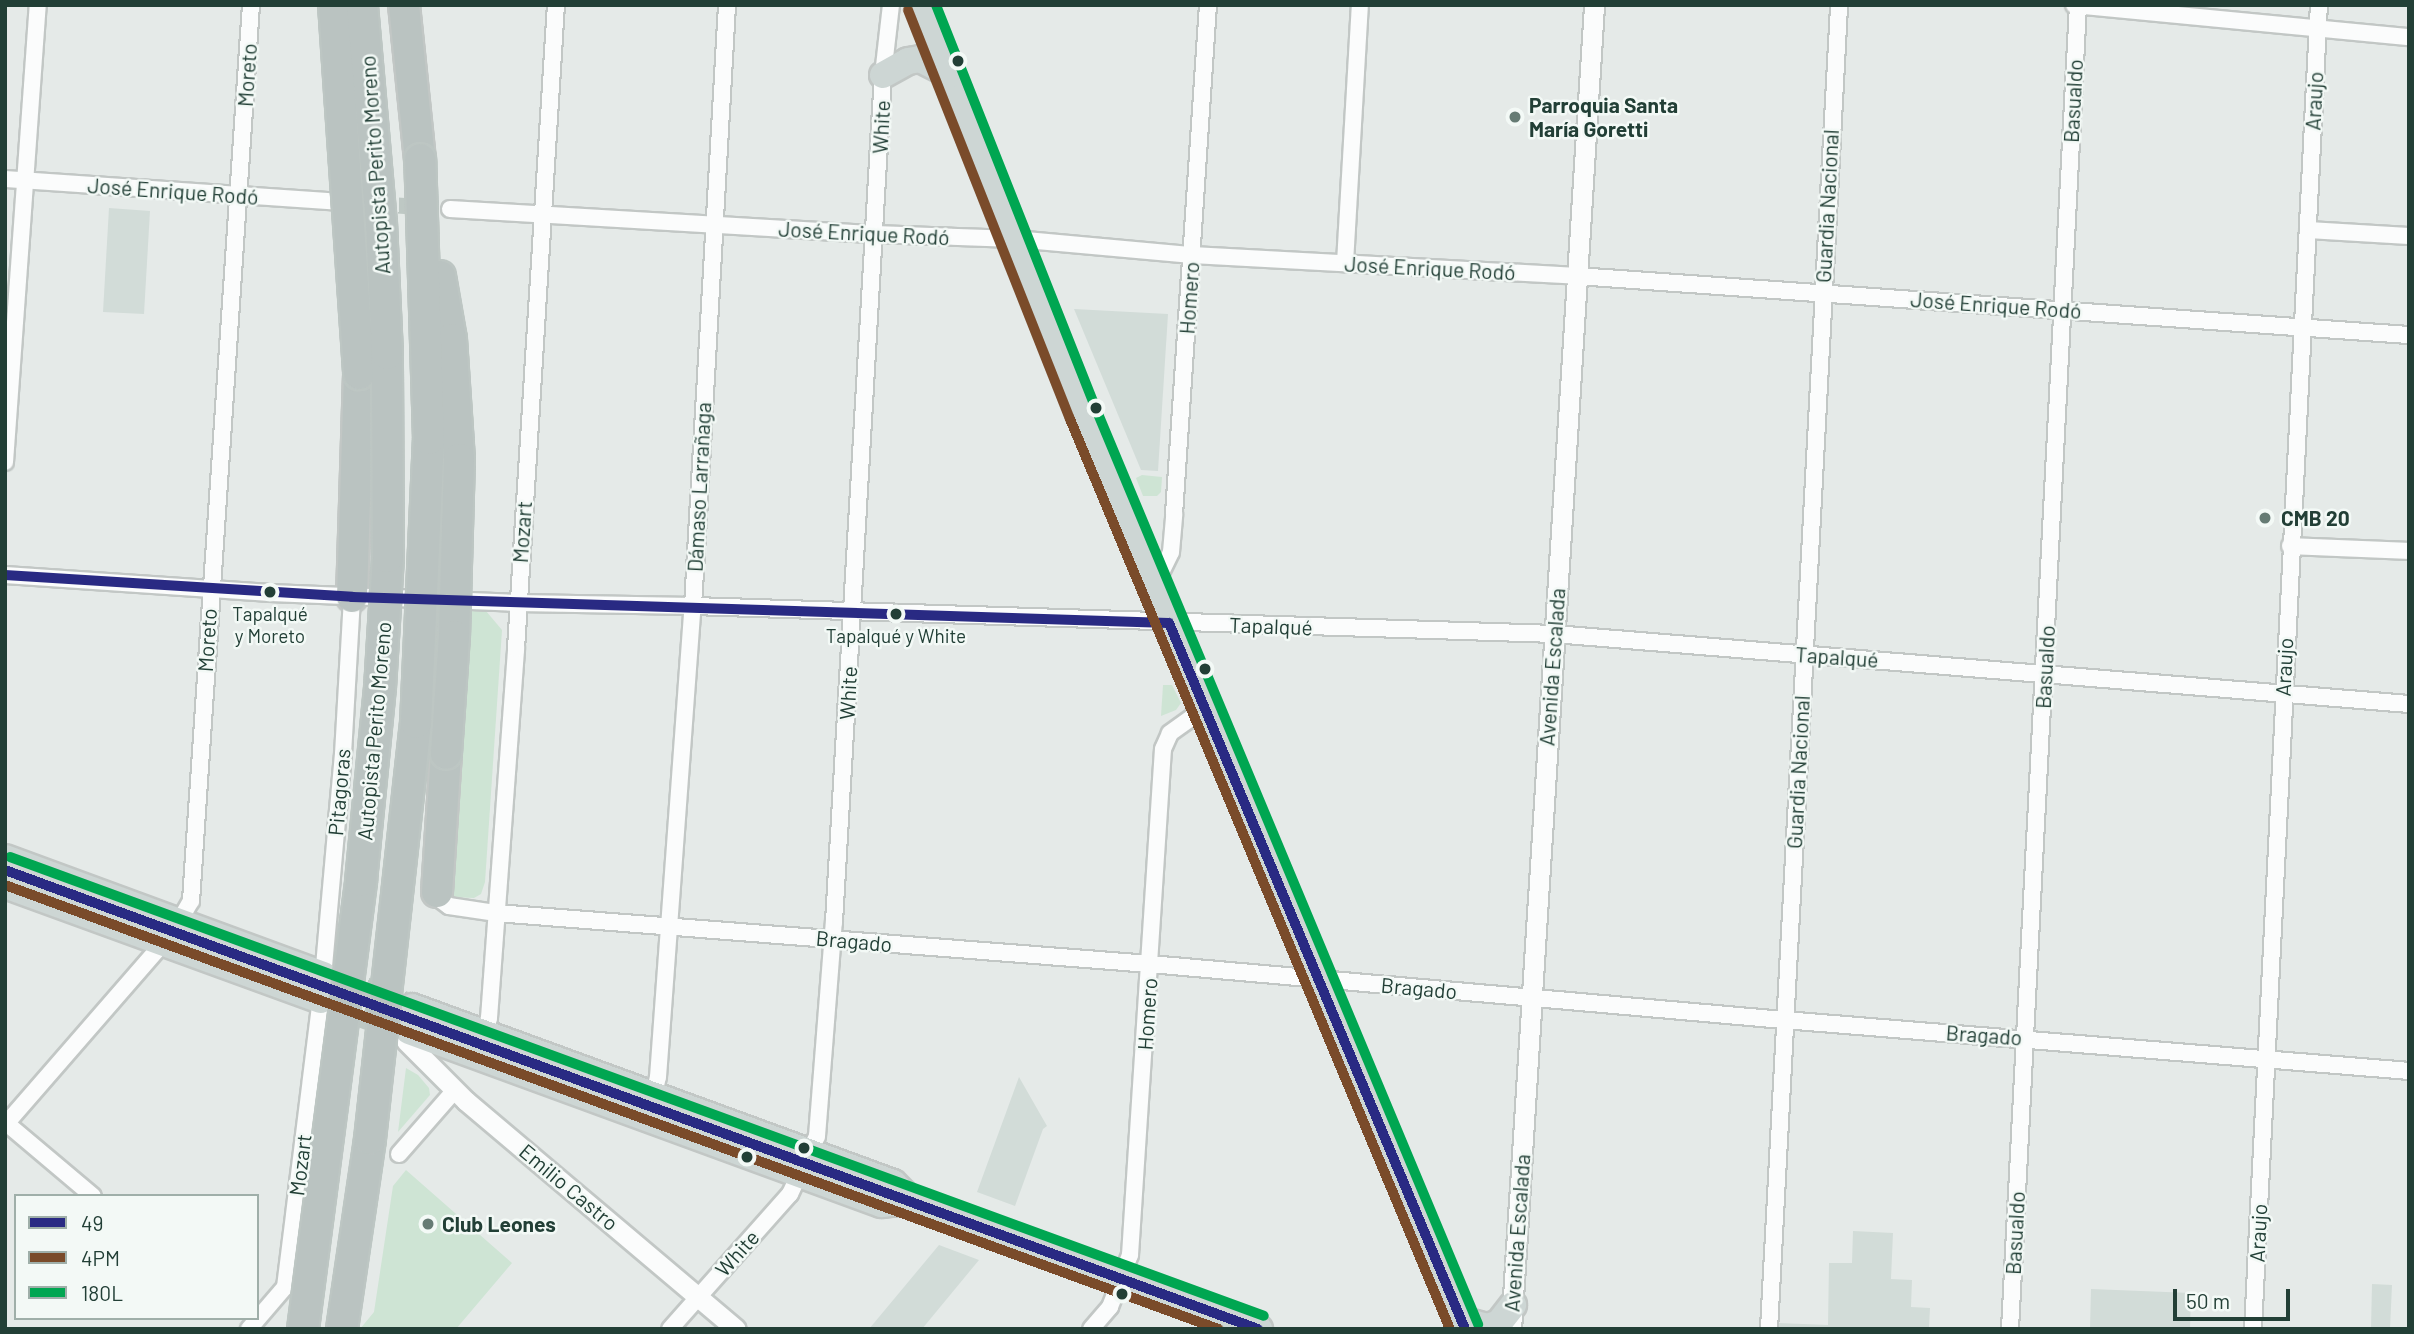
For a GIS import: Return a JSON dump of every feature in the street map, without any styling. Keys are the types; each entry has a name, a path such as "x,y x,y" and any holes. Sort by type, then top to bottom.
{"highway":[{"path":"334,5 359,374 352,597"},
{"name":"Autopista Perito Moreno","path":"303,1329 361,881 380,688 388,557 387,354 381,223 362,5"},
{"name":"Autopista Perito Moreno","path":"342,1329 372,1127 416,723 429,439 419,159 404,5"},
{"path":"419,159 452,339 458,411 454,624 437,892"}],"main road":[{"path":"921,5 1154,587 1463,1325 1465,1321 1488,1327 1508,1315 1512,1317"},
{"path":"883,75 908,61 920,59 950,74"},
{"path":"5,858 171,933"},
{"path":"5,885 171,933 322,988"},
{"path":"409,1026 654,1094 805,1164 881,1205 911,1201 1259,1329"},
{"path":"480,1046 805,1164"}],"street":[{"path":"5,462 38,5"},
{"name":"Moreto","path":"6,1124 171,933 191,901 251,5"},
{"name":"Mozart","path":"480,1046 489,1018 556,5"},
{"name":"Dámaso Larrañaga","path":"654,1094 658,1077 693,606 727,5"},
{"name":"White","path":"670,1329 790,1194 817,1136 833,939 883,75 891,5"},
{"name":"Homero","path":"1154,587 1171,552 1208,5"},
{"path":"1345,263 1360,5"},
{"name":"Avenida Escalada","path":"1512,1317 1594,5"},
{"name":"Guardia Nacional","path":"1769,1329 1839,5"},
{"path":"2077,5 2409,37"},
{"name":"Basualdo","path":"2010,1329 2077,5"},
{"name":"Araujo","path":"2253,1329 2319,5"},
{"name":"José Enrique Rodó","path":"5,179 341,202"},
{"name":"José Enrique Rodó","path":"450,209 874,234 1015,239 1192,255 1577,276 2409,335"},
{"path":"2308,230 2409,236"},
{"path":"2290,546 2409,551"},
{"name":"Tapalqué","path":"5,575 352,597 1554,634 2409,704"},
{"name":"Pitagoras","path":"322,988 343,754 352,597"},
{"name":"Homero","path":"1091,1329 1110,1307 1130,1255 1163,749 1170,733 1205,708"},
{"name":"Bragado","path":"437,892 441,901 449,906 496,913 1150,964 1784,1020 2409,1071"},
{"name":"Mozart","path":"259,1314 285,1287 322,988"},
{"name":"Emilio Castro","path":"409,1026 454,1090 736,1329"},
{"path":"399,1154 454,1090"},
{"path":"6,1124 91,1194"}],"shaded area":[{"path":"109,208 150,211 144,314 103,312"},
{"path":"1074,309 1168,314 1158,471 1141,470"},
{"path":"1019,1077 1047,1126 1043,1129 1015,1206 977,1192"},
{"path":"1853,1231 1893,1233 1891,1279 1912,1280 1911,1307 1930,1308 1929,1327 1949,1329 1777,1329 1778,1323 1828,1325 1829,1263 1852,1263"},
{"path":"939,1245 979,1260 922,1329 869,1329"},
{"path":"2372,1284 2392,1285 2390,1329 2371,1329"},
{"path":"2091,1289 2191,1293 2190,1329 2090,1329"}],"green space":[{"path":"1142,475 1162,477 1161,492 1157,496 1143,496 1136,478"},
{"path":"465,610 486,611 502,630 485,882 481,894 474,898 452,897 448,893"},
{"path":"1163,685 1172,685 1181,703 1176,710 1161,716"},
{"path":"406,1068 418,1075 429,1088 430,1095 398,1132"},
{"name":"Club Leones","path":"406,1170 512,1263 456,1329 360,1329 374,1312 393,1186"}],"tunnel":[{"path":"375,204 450,209"},
{"path":"328,977 403,1004"},
{"path":"326,1002 402,1029"}],"transit line":[{"name":"180L","path":"936,5 1096,409 1478,1324"},
{"name":"4PM","path":"908,10 1070,419 1450,1329"},
{"name":"49","path":"5,575 352,597 1169,623 1465,1329"},
{"name":"180L","path":"10,857 1264,1316"},
{"name":"49","path":"5,870 1258,1329"},
{"name":"4PM","path":"5,885 1218,1329"}],"place":[{"name":"Parroquia Santa María Goretti","path":"1515,117"},
{"name":"CMB 20","path":"2265,518"},
{"name":"Tapalqué y Moreto","path":"270,592"},
{"name":"Tapalqué y White","path":"896,614"},
{"name":"Club Leones","path":"428,1224"}]}
